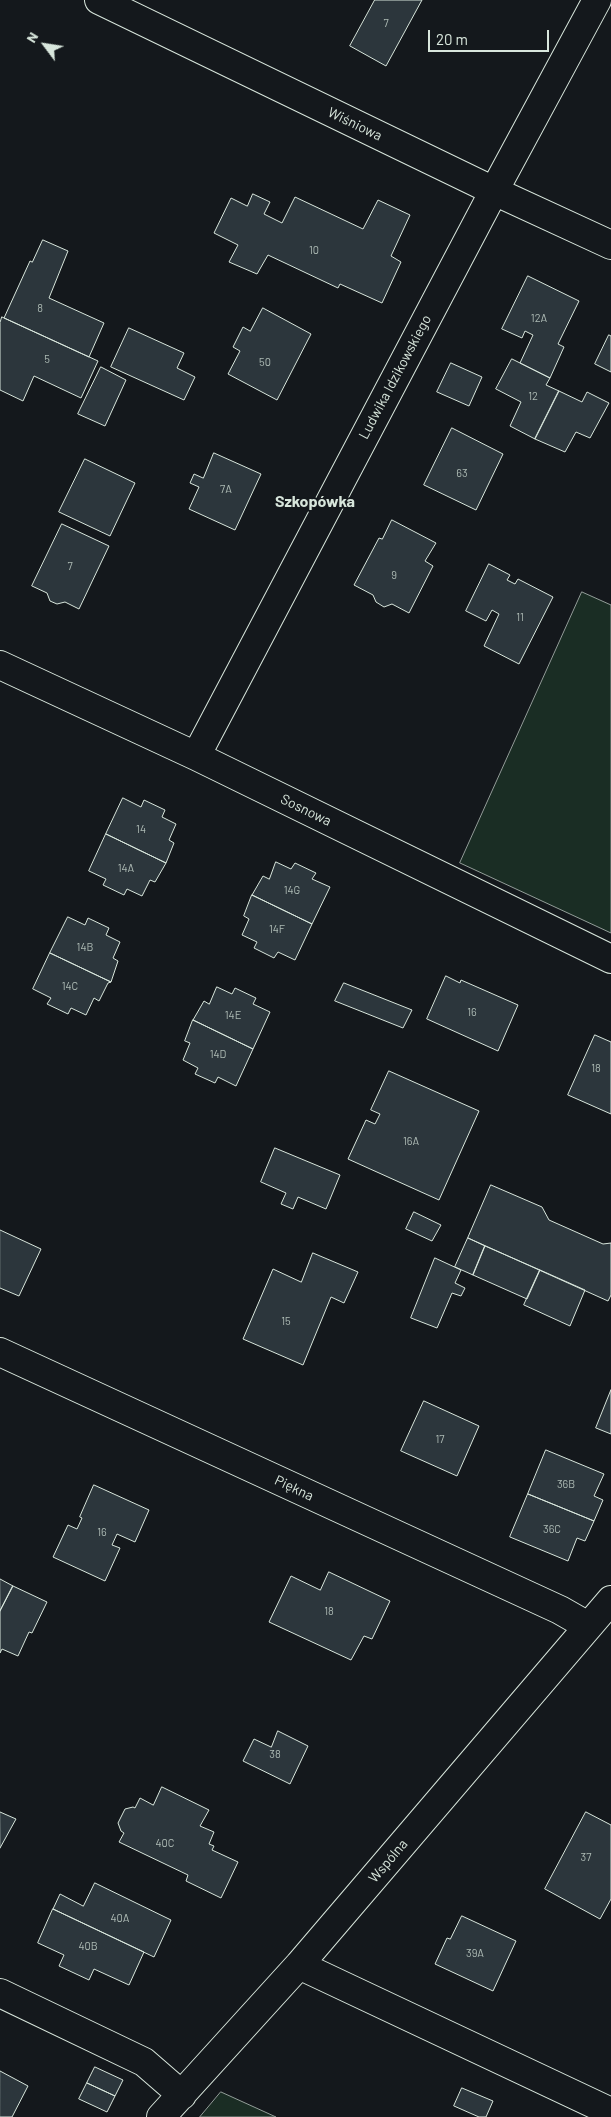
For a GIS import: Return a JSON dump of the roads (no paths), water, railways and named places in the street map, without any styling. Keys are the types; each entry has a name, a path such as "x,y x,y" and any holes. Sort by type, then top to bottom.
{"street":[{"name":"Wiśniowa","path":"100,0 494,191 611,245"},
{"name":"Ludwika Idzikowskiego","path":"196,756 597,0"},
{"name":"Sosnowa","path":"0,665 196,756 611,958"},
{"name":"Piękna","path":"0,1352 560,1610 588,1626"},
{"name":"Wspólna","path":"161,2117 299,1965 611,1600"},
{"path":"299,1965 611,2112"},
{"path":"0,1993 144,2062 182,2095"}],"district":[{"name":"Szkopówka","path":"315,502"}]}
